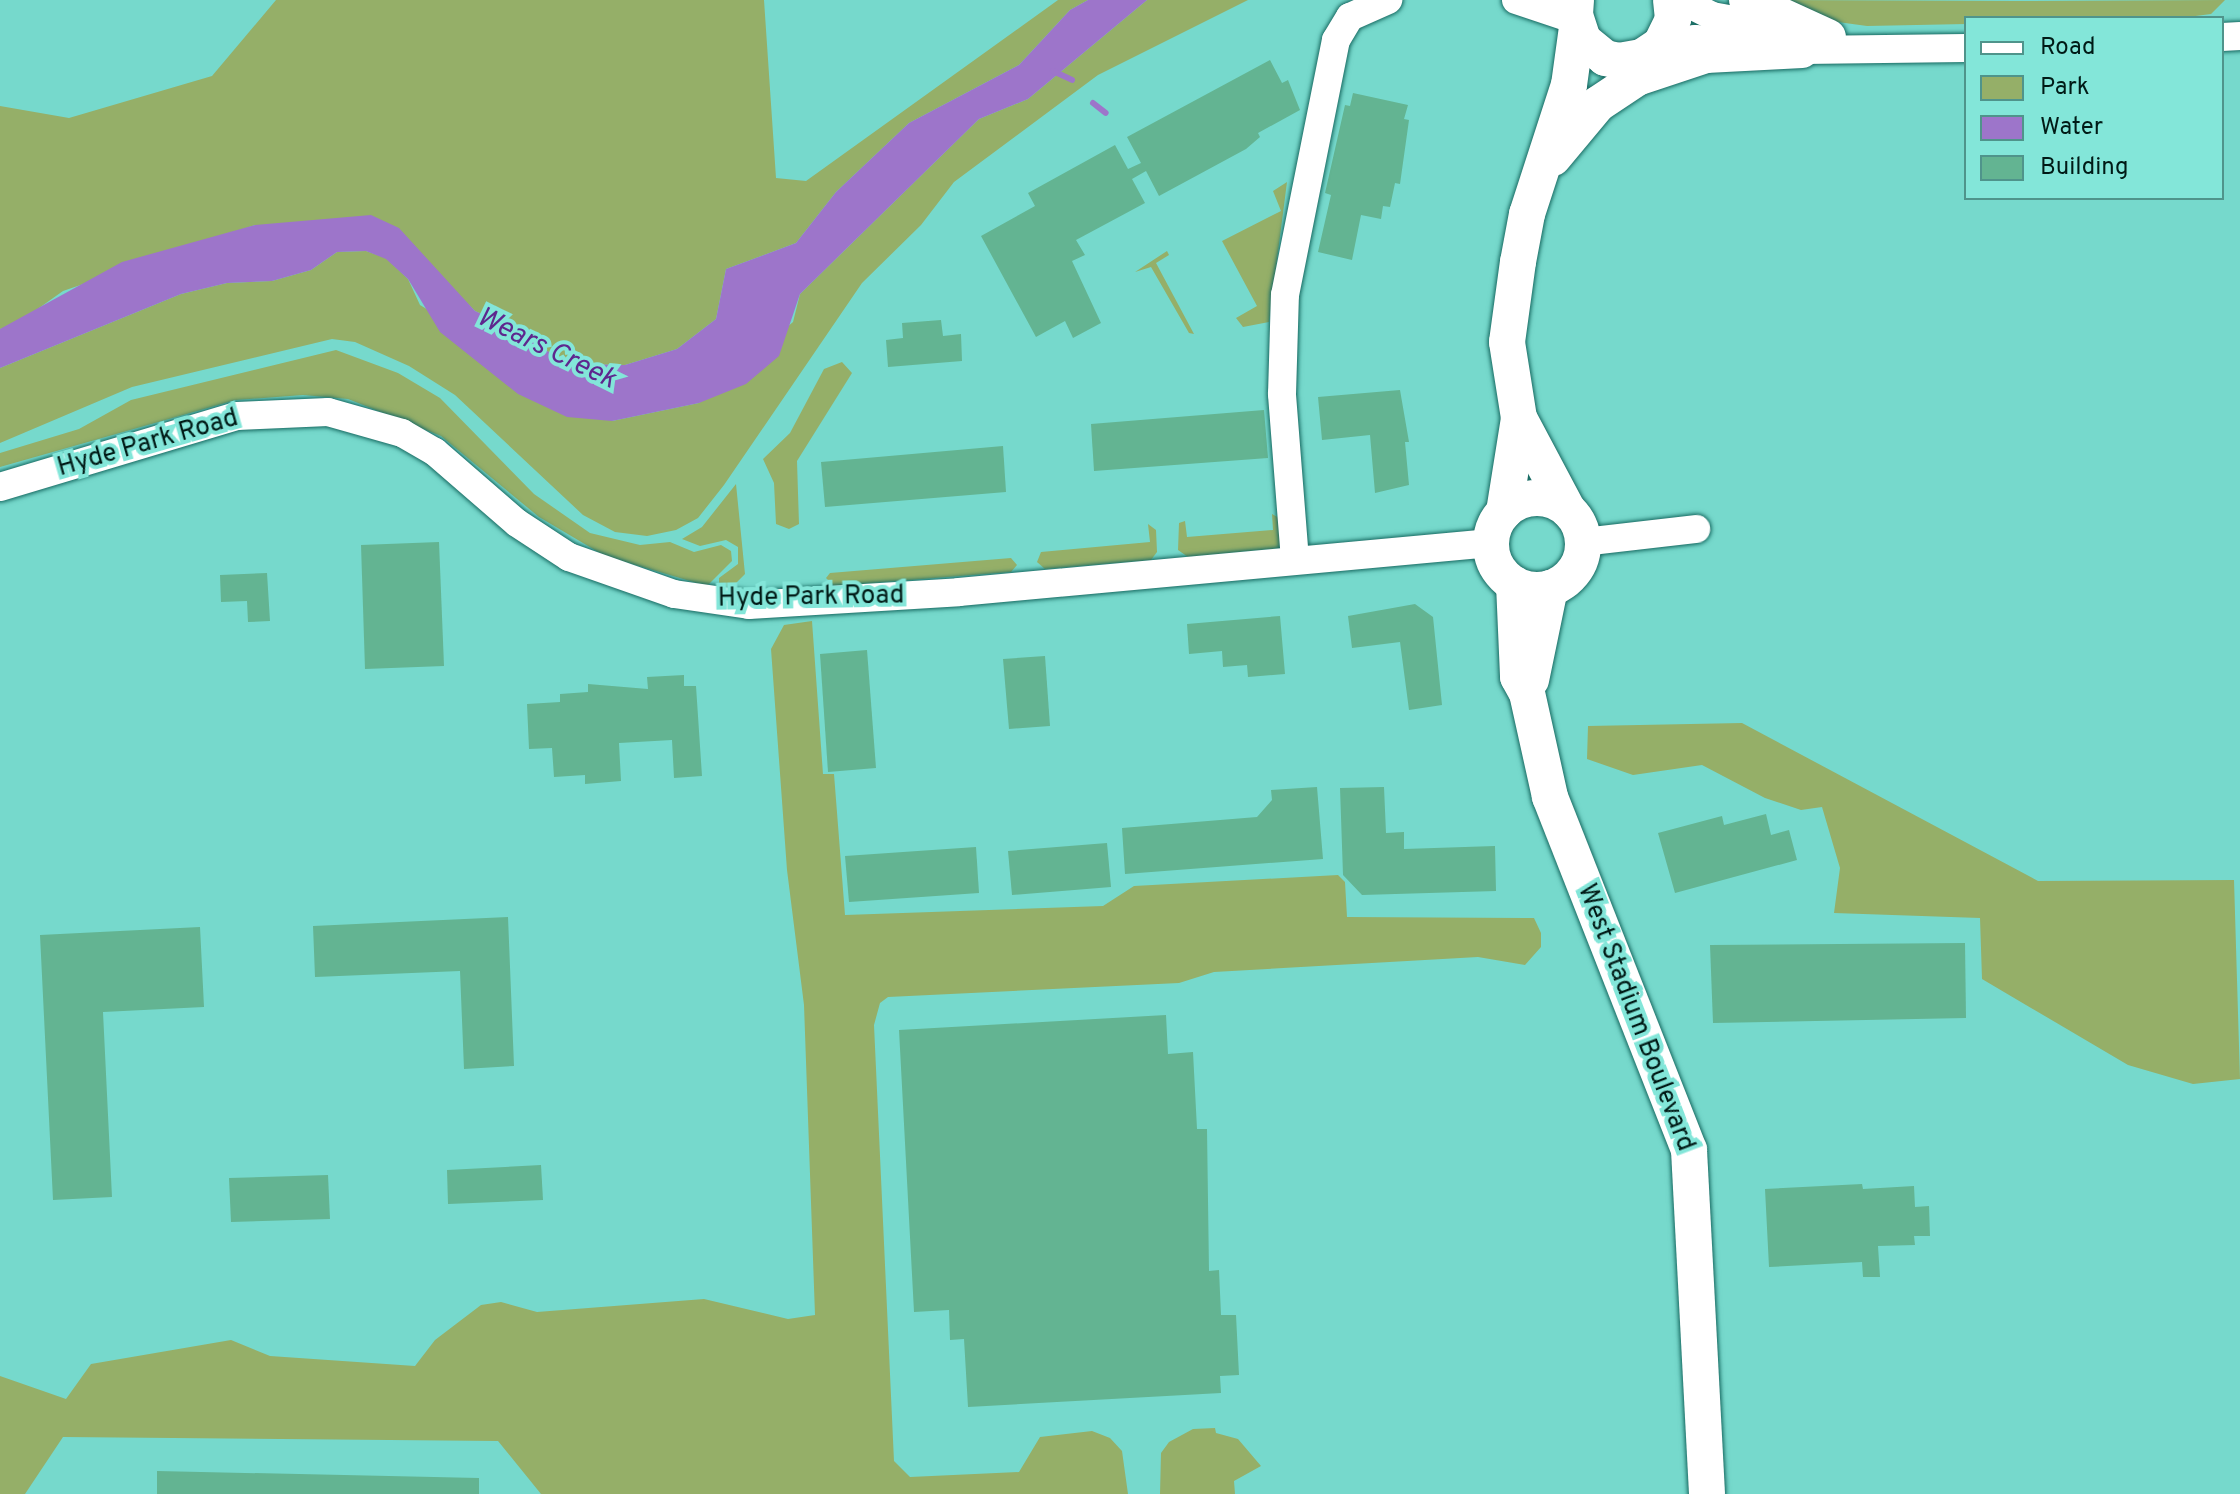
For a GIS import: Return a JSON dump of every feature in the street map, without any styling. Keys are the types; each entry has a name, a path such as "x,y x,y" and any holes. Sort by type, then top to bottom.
{"main road":[{"path":"1544,169 1585,94 1669,32 1671,0"},
{"path":"1747,0 1815,43"},
{"path":"1576,16 1593,50 1636,56"},
{"path":"1519,418 1493,559 1514,584 1550,588 1568,579 1579,562 1583,542 1519,418 1507,342 1527,214 1544,169 1572,70 1576,16"},
{"path":"1544,169 1598,104 1637,78 1706,55 1815,43"},
{"path":"1497,527 1534,498 1568,510"},
{"name":"West Stadium Boulevard","path":"1514,584 1518,677 1527,693 1550,797 1689,1150 1707,1494"},
{"name":"West Stadium Boulevard","path":"1527,693 1550,588"}],"street":[{"path":"1295,560 1282,394 1285,295 1336,40 1350,17 1388,0"},
{"path":"1516,0 1576,16"},
{"path":"1681,0 1712,16 1815,43"},
{"path":"1636,56 1706,38 1964,48"},
{"name":"Hyde Park Road","path":"0,487 237,416 328,412 402,433 435,452 517,523 569,557 627,581 713,602 906,596 1295,560 1497,527"},
{"path":"1583,542 1696,529"}],"green space":[{"path":"276,0 764,0 776,178 806,181 1058,0 1088,0 1070,10 1019,65 909,123 836,192 796,243 726,269 716,319 677,349 625,365 566,364 517,330 475,311 437,273 298,225 255,225 63,291 15,325 0,329 0,106 69,118 212,76"},
{"path":"1147,0 1248,0 1098,75 954,182 921,225 862,283 724,485 698,518 676,530 647,536 615,532 583,515 455,395 409,366 355,342 332,339 132,387 0,443 0,368 181,294 227,283 272,281 311,270 337,252 366,251 386,258 408,279 420,305 612,421 699,403 793,322 800,294 979,119 1028,99"},
{"path":"1766,0 2225,0 2211,14 2196,16 1964,16 1964,24 1867,26 1816,19"},
{"path":"1287,182 1269,322 1243,327 1236,318 1257,306 1222,241 1281,211 1273,191"},
{"path":"1167,251 1169,255 1156,263 1194,334 1189,333 1151,267 1135,272"},
{"path":"336,350 398,373 440,398 534,494 590,533 640,545 670,542 694,552 721,545 731,551 732,561 707,586 605,556 539,517 441,436 348,399 303,395 236,400 0,467 0,453 79,429 131,400"},
{"path":"842,362 852,373 797,461 799,524 789,529 776,524 774,483 763,459 790,433 824,369"},
{"path":"736,484 745,574 730,589 719,587 719,578 738,564 738,547 726,540 700,546 682,539 702,527"},
{"path":"1272,514 1281,519 1280,548 1188,557 1178,550 1179,523 1185,521 1187,537 1273,530"},
{"path":"1148,524 1156,530 1157,552 1151,560 1045,569 1037,562 1041,552 1150,542"},
{"path":"1011,558 1017,565 1011,572 834,586 826,578 830,573"},
{"path":"812,621 823,774 834,774 845,915 1103,906 1134,886 1338,875 1345,882 1347,917 1534,918 1541,933 1541,947 1525,965 1478,957 1214,972 1179,983 888,997 880,1003 874,1025 894,1461 910,1477 1019,1472 1040,1437 1092,1431 1110,1438 1122,1451 1128,1494 541,1494 498,1441 63,1437 25,1494 0,1494 0,1376 66,1399 91,1364 231,1340 270,1356 415,1366 435,1340 481,1305 501,1302 537,1312 704,1299 788,1319 815,1315 804,1005 787,870 771,649 784,625"},
{"path":"1742,723 2038,881 2234,880 2240,1079 2193,1084 2128,1065 1982,979 1980,918 1834,913 1840,868 1822,807 1801,810 1765,798 1702,765 1633,775 1587,759 1588,726"},
{"path":"1215,1428 1216,1433 1238,1439 1261,1466 1234,1481 1235,1494 1160,1494 1161,1453 1169,1442 1193,1429"}],"water":[{"path":"1088,0 1147,0 1028,99 979,119 800,294 779,356 746,384 699,403 612,421 567,417 518,394 440,332 408,279 386,259 366,251 337,252 311,270 272,281 227,283 181,294 0,368 0,329 122,262 255,225 371,215 399,228 475,311 517,330 566,364 625,365 677,349 716,319 726,269 796,243 836,192 909,123 1019,65 1070,10"}],"building":[{"path":"1270,60 1282,83 1288,80 1300,110 1258,133 1260,137 1246,149 1159,196 1146,171 1132,179 1145,203 1076,240 1085,255 1072,261 1101,323 1073,338 1065,321 1036,337 981,236 1035,206 1028,193 1115,145 1128,169 1141,163 1127,137"},
{"path":"1353,93 1408,105 1404,119 1409,120 1400,184 1395,183 1390,207 1383,206 1381,219 1361,215 1352,260 1318,252 1331,195 1325,193 1345,105 1350,106"},
{"path":"941,320 943,336 961,334 962,361 888,367 886,340 903,338 902,323"},
{"path":"1400,390 1409,442 1405,442 1409,485 1375,493 1370,435 1322,440 1318,397"},
{"path":"1264,410 1268,458 1094,471 1091,424"},
{"path":"1003,446 1006,492 825,507 821,462"},
{"path":"439,542 444,666 365,669 361,545"},
{"path":"267,573 270,621 248,622 247,601 221,602 220,575"},
{"path":"1415,604 1433,617 1442,705 1409,710 1400,642 1352,648 1348,616"},
{"path":"1280,616 1285,674 1248,677 1247,665 1223,667 1222,651 1189,654 1187,624"},
{"path":"867,650 876,768 828,772 820,654"},
{"path":"1045,656 1050,726 1009,729 1003,659"},
{"path":"684,675 684,686 696,686 702,776 674,778 672,740 619,743 621,781 585,784 585,775 554,777 552,748 529,749 527,704 560,702 560,694 588,692 588,684 648,689 647,677"},
{"path":"1317,787 1323,859 1125,874 1122,828 1257,817 1272,800 1271,790"},
{"path":"1384,787 1386,833 1404,832 1404,849 1495,846 1496,891 1362,895 1343,875 1340,788"},
{"path":"1766,814 1771,835 1789,830 1797,860 1675,893 1658,833 1722,816 1724,825"},
{"path":"1107,843 1111,887 1012,895 1008,851"},
{"path":"976,847 979,893 849,902 845,856"},
{"path":"508,917 514,1066 464,1069 460,971 315,977 313,926"},
{"path":"200,927 204,1007 103,1012 112,1197 53,1200 40,935"},
{"path":"1965,943 1966,1018 1713,1023 1710,945"},
{"path":"1166,1015 1168,1054 1193,1052 1197,1129 1207,1129 1209,1271 1219,1270 1221,1315 1236,1315 1239,1375 1220,1376 1221,1393 968,1407 964,1339 950,1340 949,1310 914,1312 899,1030"},
{"path":"541,1165 543,1200 448,1204 447,1170"},
{"path":"328,1175 330,1219 231,1222 229,1178"},
{"path":"1862,1184 1863,1189 1914,1186 1915,1207 1929,1206 1930,1236 1914,1236 1915,1245 1878,1246 1880,1277 1863,1277 1862,1262 1769,1267 1765,1189"},
{"path":"157,1471 479,1478 479,1494 157,1494"}],"waterway":[{"path":"1053,71 1072,80"},
{"path":"1093,103 1106,113"}],"water label":[{"name":"Wears Creek","path":"546,349"}]}
